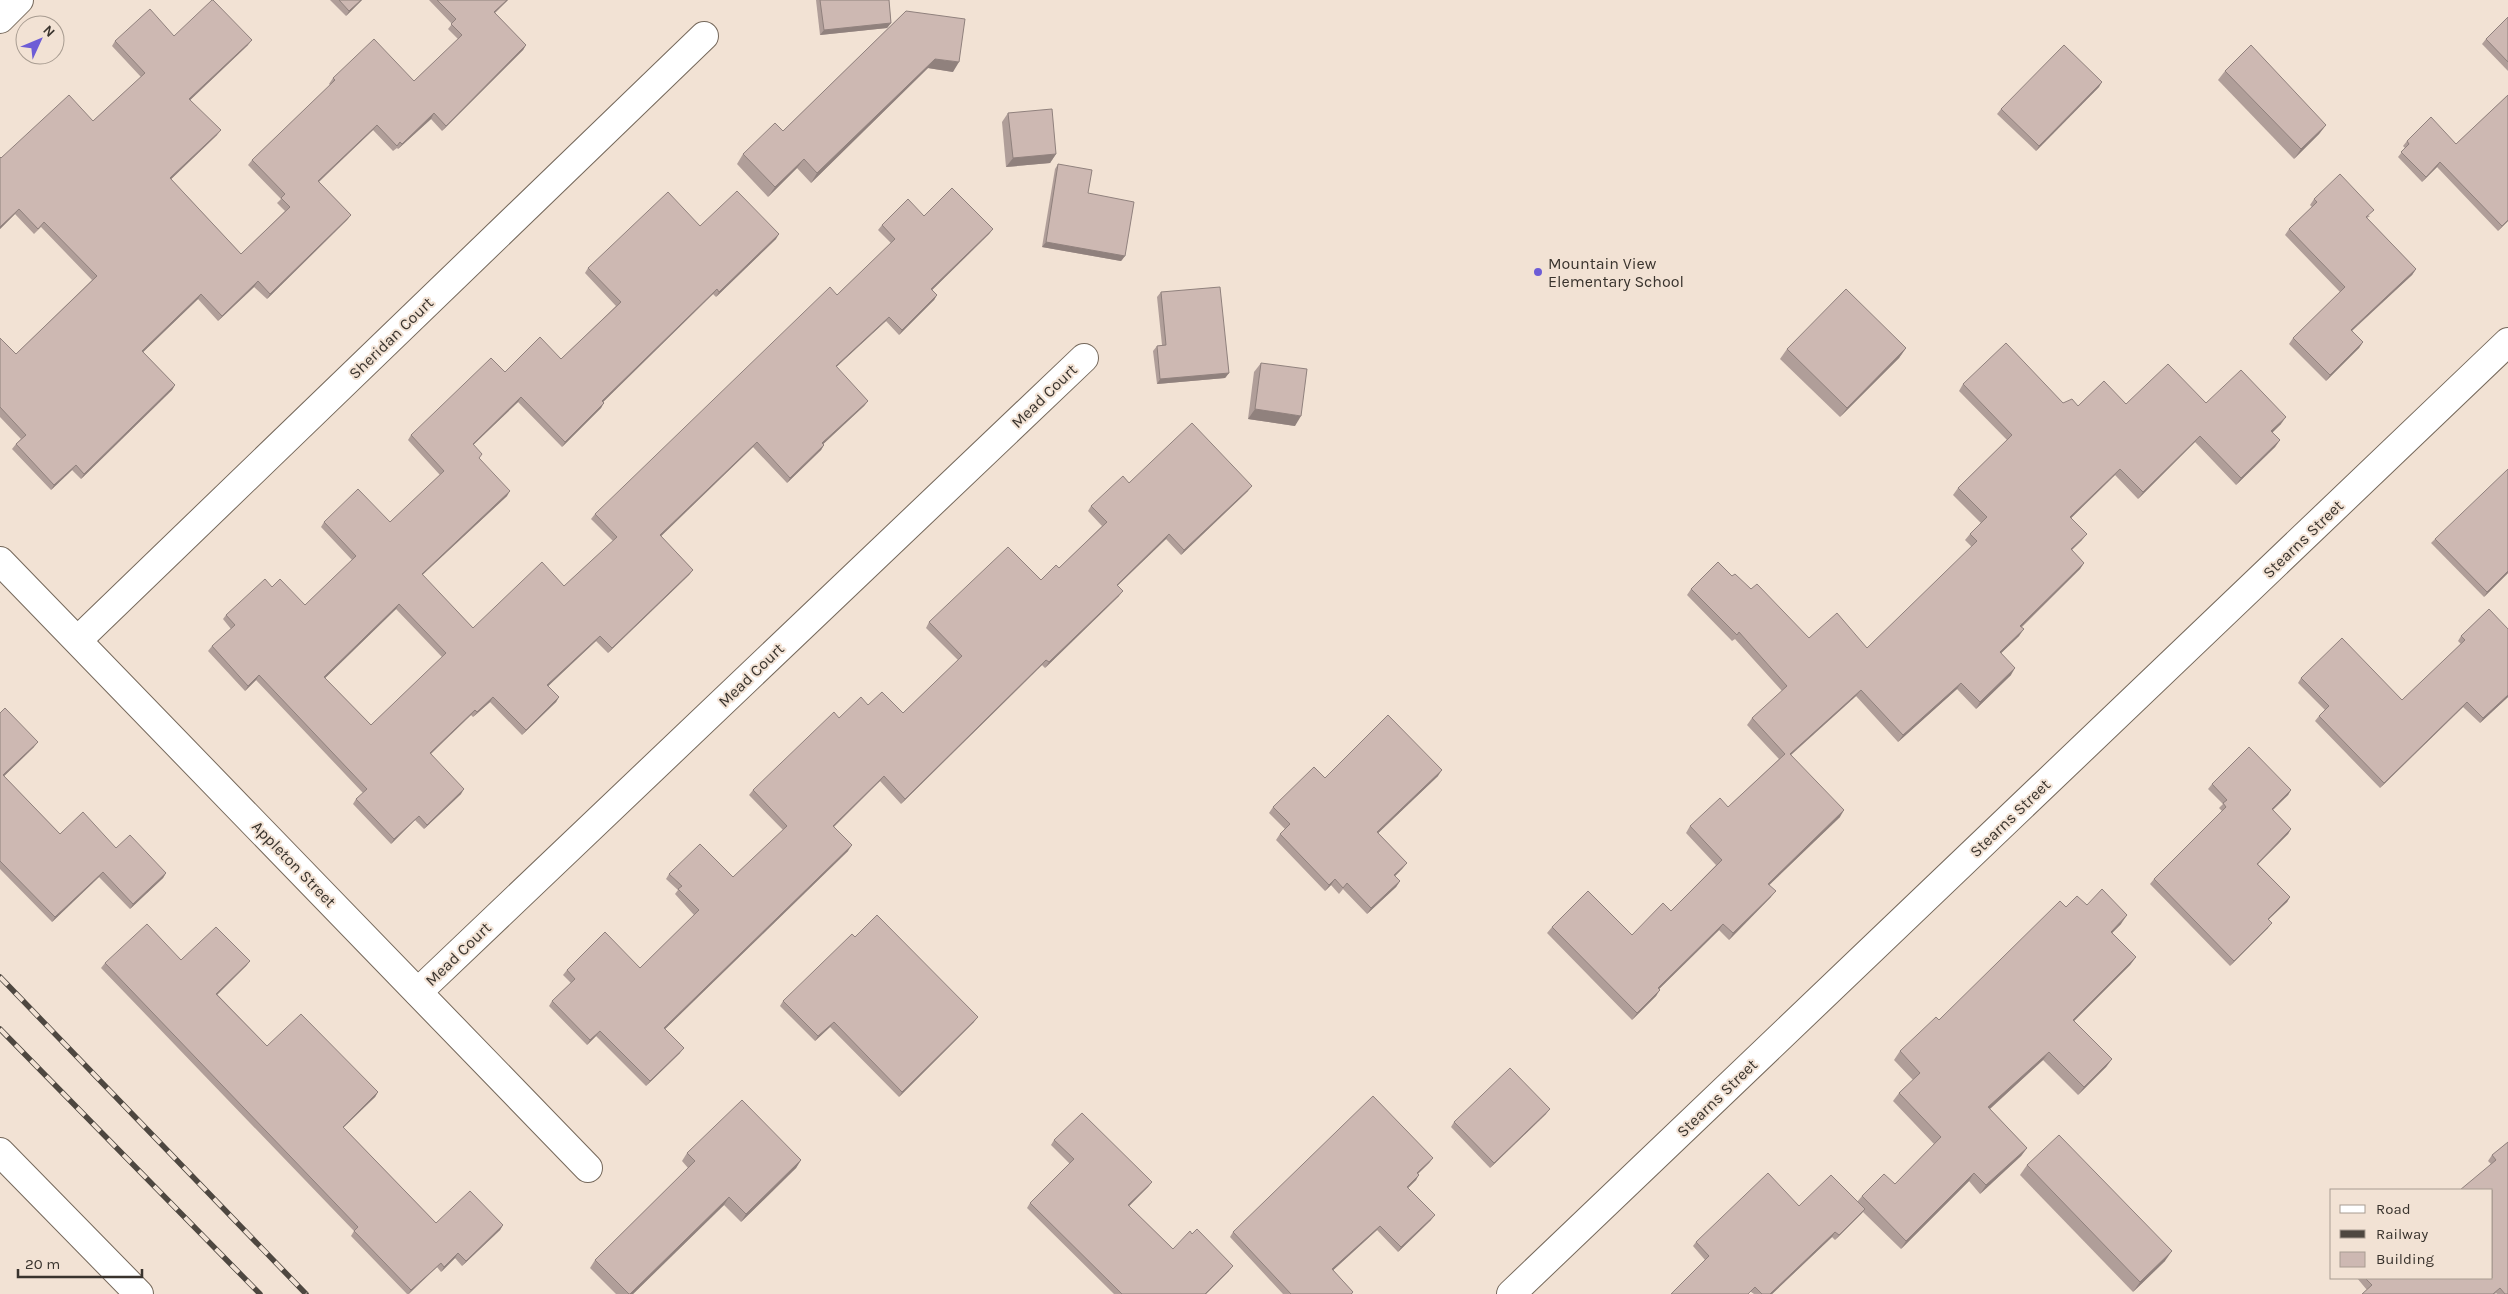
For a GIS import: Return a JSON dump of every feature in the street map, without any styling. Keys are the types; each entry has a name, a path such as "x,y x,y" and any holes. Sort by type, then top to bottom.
{"street":[{"path":"0,19 19,0"},
{"name":"Sheridan Court","path":"78,640 704,36"},
{"name":"Stearns Street","path":"1511,1294 2508,342"},
{"name":"Mead Court","path":"418,992 1084,358"},
{"name":"Appleton Street","path":"0,561 588,1168"},
{"path":"0,1152 139,1294"}],"building":[{"path":"212,0 252,40 189,99 221,130 170,178 241,254 290,207 281,198 285,194 252,160 335,80 333,78 374,39 414,81 462,35 451,24 456,19 437,0 507,0 494,12 526,45 446,126 434,113 402,144 400,142 397,146 377,125 318,181 351,215 270,294 258,281 222,316 201,294 142,351 175,385 84,474 76,465 54,485 16,444 26,435 0,407 0,338 16,354 97,276 44,222 38,229 19,209 0,227 0,157 69,95 93,121 145,73 115,41 150,9 174,36"},
{"path":"339,0 361,0 349,11"},
{"path":"820,0 889,0 891,23 824,30"},
{"path":"906,11 965,19 959,62 935,59 817,173 804,159 775,187 743,154 775,123 783,131"},
{"path":"2508,17 2508,62 2486,39"},
{"path":"2064,45 2102,82 2039,146 2001,109"},
{"path":"2251,45 2326,125 2301,149 2225,71"},
{"path":"2508,95 2508,220 2502,226 2440,162 2426,177 2401,152 2409,144 2407,141 2431,117 2456,144"},
{"path":"1052,109 1056,154 1013,158 1008,113"},
{"path":"1058,164 1092,170 1088,193 1134,202 1125,256 1046,242"},
{"path":"2340,174 2374,210 2366,217 2416,269 2351,330 2363,342 2330,375 2293,338 2345,287 2289,229 2317,202 2314,199"},
{"path":"952,188 993,229 931,289 937,295 902,330 889,317 836,366 868,401 822,443 824,445 790,478 757,442 660,535 693,570 612,648 600,636 547,685 559,697 526,730 493,697 477,712 475,710 430,753 464,789 427,825 419,816 394,839 356,799 367,789 259,675 248,686 212,646 235,625 226,615 265,579 272,587 280,579 305,605 356,556 324,522 358,489 390,522 444,471 411,435 491,358 505,372 540,337 561,359 621,302 588,268 668,192 700,226 737,191 779,234 719,292 717,289 602,401 604,403 565,442 521,397 473,444 482,454 479,458 510,491 422,574 473,628 542,562 564,586 617,537 595,514 830,287 837,295 895,239 882,225 908,199 924,216","holes":["399,604 446,653 371,725 324,677"]},
{"path":"1220,287 1229,373 1160,379 1157,346 1166,345 1161,292"},
{"path":"1846,289 1906,348 1847,408 1787,349"},
{"path":"2006,343 2063,403 2072,399 2078,406 2104,381 2126,404 2168,364 2206,403 2241,370 2286,417 2271,431 2280,440 2241,478 2200,436 2143,492 2120,469 2070,517 2087,534 2071,549 2084,563 2020,626 2024,629 2000,652 2015,668 1980,702 1961,683 1903,735 1861,690 1790,754 1844,810 1768,884 1776,891 1733,933 1723,924 1658,988 1660,990 1637,1013 1552,927 1588,891 1632,935 1663,903 1671,911 1722,860 1690,826 1720,798 1728,807 1785,754 1752,718 1787,686 1739,632 1737,635 1691,589 1718,562 1732,576 1735,574 1751,589 1757,584 1809,638 1837,613 1867,648 1977,541 1970,534 1987,517 1958,488 2012,435 1963,384"},
{"path":"1261,363 1307,369 1301,416 1255,409"},
{"path":"1192,423 1252,486 1184,550 1169,534 1117,585 1123,591 1049,662 1046,660 905,799 884,776 833,826 852,845 664,1028 684,1048 650,1081 600,1031 590,1040 552,1001 575,979 567,970 605,932 640,968 699,910 678,889 682,886 669,874 700,844 733,877 787,826 753,790 834,712 839,718 861,697 868,705 882,692 903,713 962,656 929,622 1008,547 1041,580 1056,565 1059,568 1107,522 1091,506 1123,476 1129,483"},
{"path":"2508,469 2508,571 2487,592 2435,539"},
{"path":"2489,609 2508,629 2508,695 2483,718 2467,702 2384,783 2319,716 2329,706 2301,678 2342,638 2402,700 2465,640 2461,636"},
{"path":"5,708 38,742 3,775 60,834 83,812 116,848 130,835 166,873 133,904 103,872 55,917 0,861 0,713"},
{"path":"1388,715 1442,770 1377,832 1407,863 1394,875 1400,881 1371,908 1347,883 1343,888 1335,879 1329,885 1280,834 1290,824 1273,807 1314,767 1325,778"},
{"path":"2249,747 2291,790 2272,809 2291,829 2257,864 2290,897 2268,919 2272,923 2234,961 2154,879 2226,807 2223,803 2227,800 2212,784"},
{"path":"2102,889 2127,915 2111,932 2136,957 2073,1020 2112,1059 2084,1087 2049,1052 1988,1107 2027,1148 1986,1185 1974,1173 1906,1241 1862,1196 1884,1174 1895,1184 1941,1137 1899,1093 1920,1073 1900,1051 1936,1017 1939,1020 2060,901 2066,907 2077,896 2087,905"},
{"path":"877,915 978,1017 902,1092 834,1022 818,1036 783,1001 852,934 855,937"},
{"path":"147,924 181,960 216,927 250,961 216,994 267,1046 301,1014 378,1092 343,1127 436,1223 470,1191 503,1225 466,1261 458,1253 444,1267 441,1263 411,1290 354,1231 358,1227 105,963"},
{"path":"1510,1068 1550,1109 1494,1163 1454,1122"},
{"path":"1373,1096 1433,1158 1417,1173 1419,1175 1407,1187 1435,1215 1401,1247 1380,1226 1332,1269 1353,1292 1351,1294 1291,1294 1233,1232"},
{"path":"742,1100 801,1160 746,1214 729,1197 629,1294 595,1260 695,1161 687,1153"},
{"path":"1082,1113 1152,1182 1128,1205 1173,1249 1190,1231 1192,1234 1197,1229 1233,1266 1205,1294 1122,1294 1030,1203 1074,1159 1054,1140"},
{"path":"2059,1135 2172,1251 2140,1282 2027,1165"},
{"path":"2508,1142 2508,1294 2505,1294 2500,1288 2493,1294 2362,1294 2372,1285 2366,1279 2493,1279 2493,1189 2461,1189 2496,1160 2492,1155"},
{"path":"1768,1173 1799,1206 1831,1175 1865,1209 1839,1235 1835,1232 1770,1294 1762,1294 1755,1287 1748,1294 1671,1294 1709,1256 1696,1242"}],"railway":[{"path":"0,977 306,1294"},
{"path":"0,1029 260,1294"}],"place":[{"name":"Mountain View Elementary School","path":"1538,272"}]}
